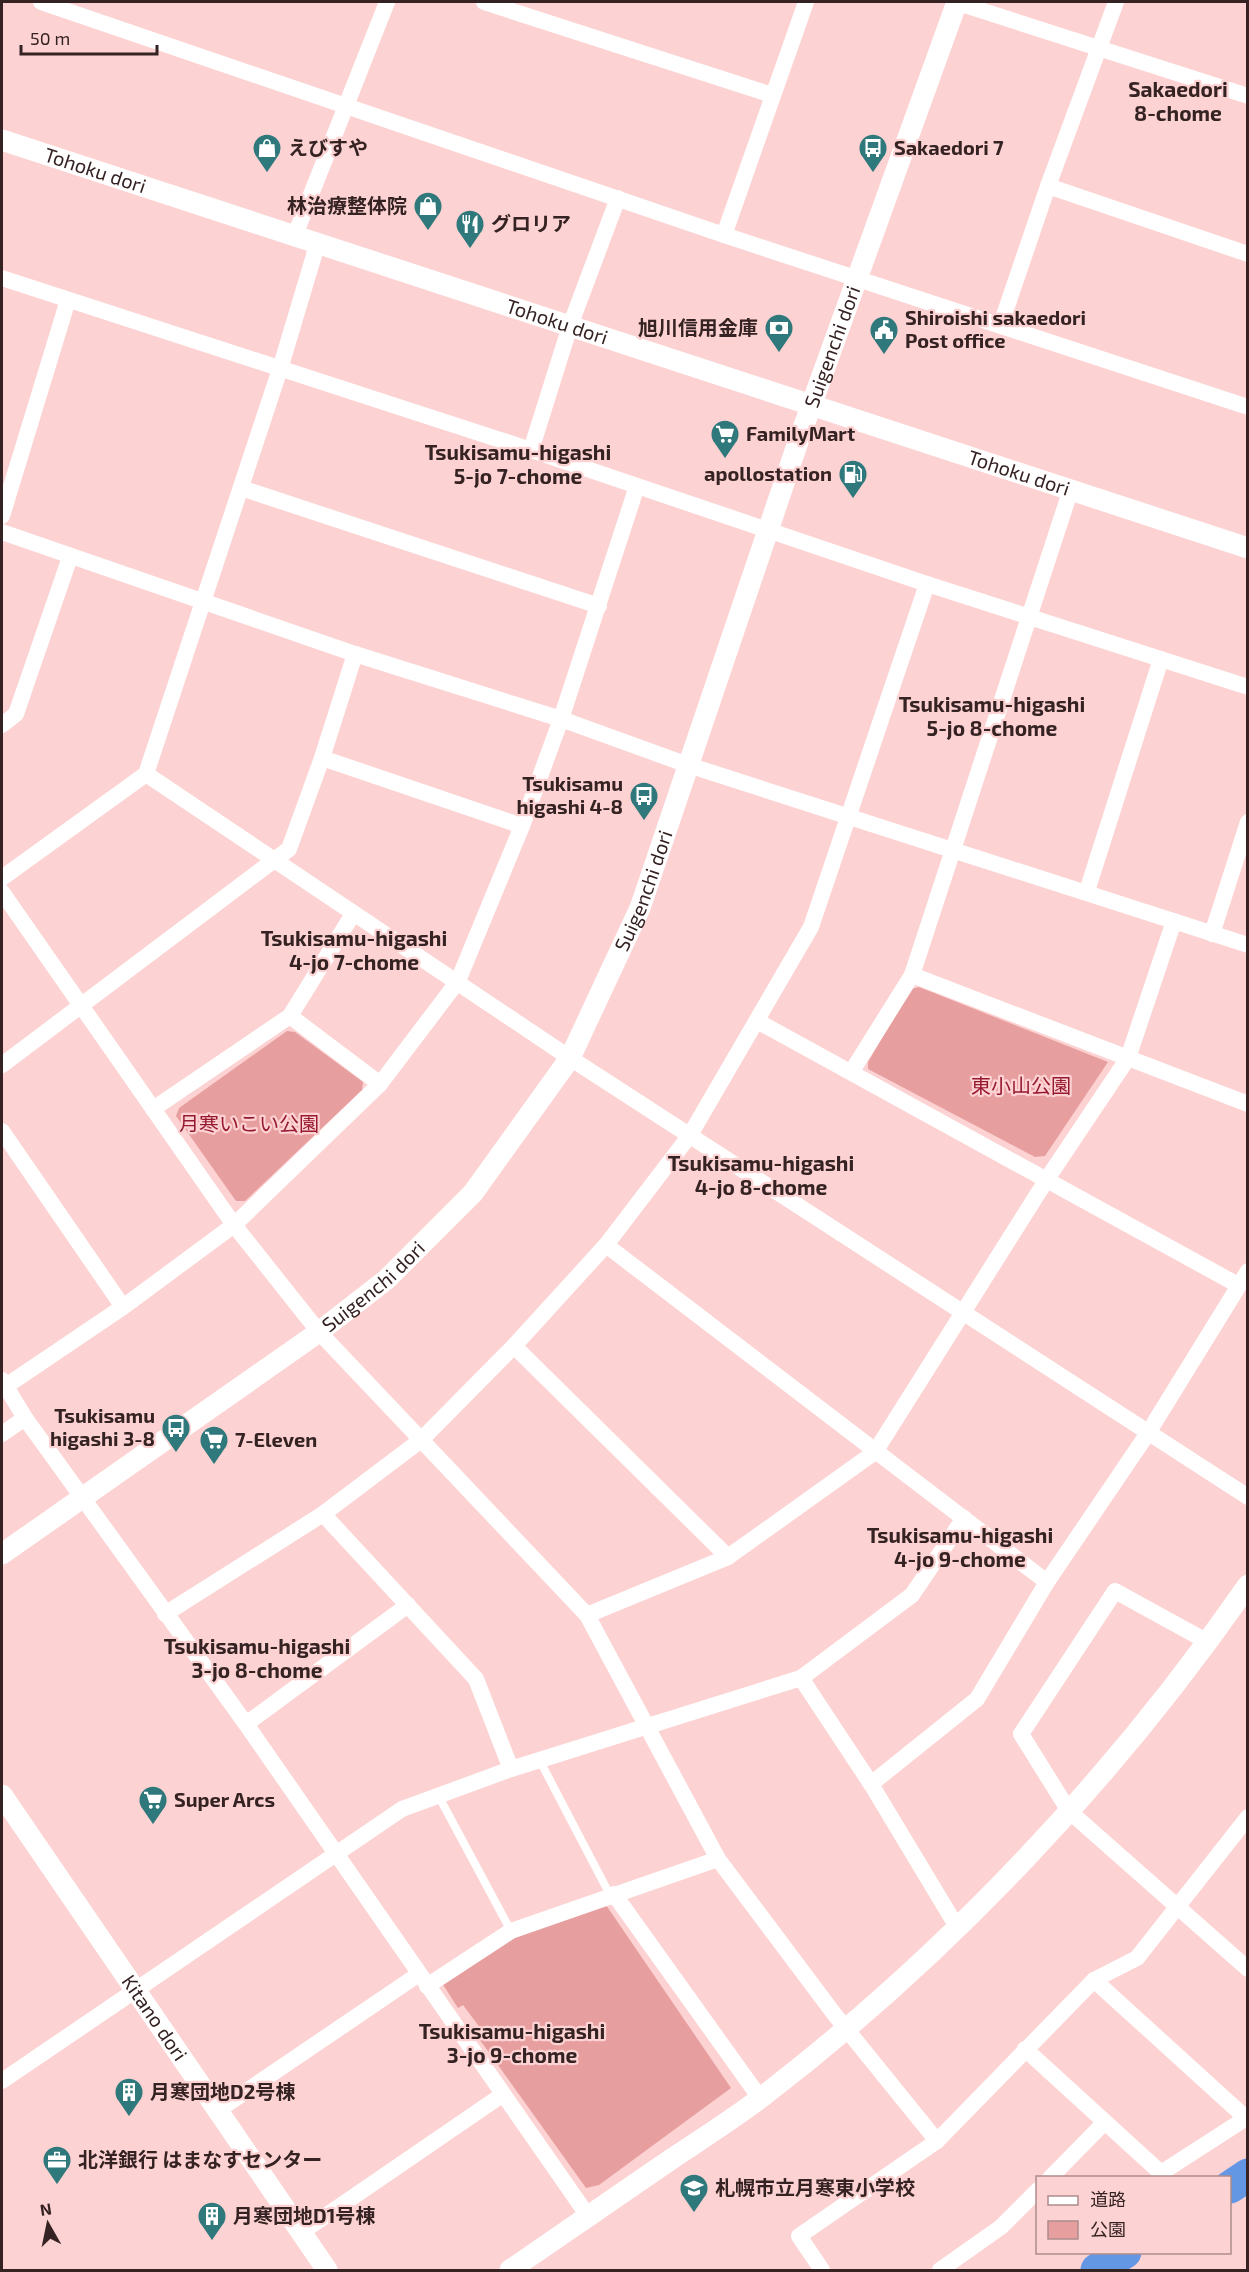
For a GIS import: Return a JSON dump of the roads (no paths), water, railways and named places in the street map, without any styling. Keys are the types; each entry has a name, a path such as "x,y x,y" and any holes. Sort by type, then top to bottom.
{"street":[{"path":"41,2 724,235 1001,324 1248,407"},
{"path":"296,235 387,2"},
{"path":"484,2 772,95"},
{"path":"724,235 806,2"},
{"path":"956,2 1248,96"},
{"name":"Suigenchi dori","path":"2,1554 319,1332 387,1279 473,1193 570,1058 640,908 811,406 956,2"},
{"path":"1001,324 1048,186 1116,2"},
{"name":"Tohoku dori","path":"2,140 318,242 1070,492 1248,548"},
{"path":"1048,186 1248,254"},
{"path":"531,450 570,326 618,198"},
{"path":"2,878 146,774 280,369 318,242"},
{"path":"2,278 531,450 927,584 1248,687"},
{"path":"2,516 68,300"},
{"path":"588,2216 246,1724 25,1418 4,1383 123,1307 234,1226 380,1084 458,981 522,825 561,719 637,486"},
{"path":"241,488 599,606"},
{"path":"852,1071 912,975 1032,617 1070,492"},
{"path":"2,532 355,654 561,719 688,765 1087,891 1248,945"},
{"path":"2,725 16,714 70,556"},
{"path":"165,1614 323,1514 421,1440 514,1346 606,1245 690,1135 811,927 927,584"},
{"path":"2,1065 80,1003 289,849 322,758 355,654"},
{"path":"1087,891 1161,659"},
{"path":"322,758 522,825"},
{"path":"146,774 570,1058 1248,1497"},
{"path":"1212,934 1248,822"},
{"path":"2,892 234,1226 319,1332 587,1615 718,1859 846,2028 937,2141"},
{"path":"153,1109 290,1016 353,914"},
{"path":"587,1615 728,1557 875,1452 1047,1179 1128,1058 1174,921"},
{"path":"912,975 1248,1104"},
{"path":"290,1016 380,1084"},
{"path":"757,1021 1047,1179 1244,1278 1148,1433 1047,1582 976,1699 871,1784"},
{"path":"2,1131 123,1307"},
{"path":"606,1245 1047,1582"},
{"path":"514,1346 728,1557"},
{"path":"2,1434 25,1418"},
{"path":"323,1514 476,1679 511,1769"},
{"path":"2,2081 334,1853 402,1809 511,1769 801,1678 912,1595 964,1518"},
{"path":"510,2271 760,2098 846,2028 957,1927 1069,1811 1208,1642 1248,1585"},
{"path":"1208,1642 1115,1591 1021,1734 1069,1811 1248,1969"},
{"path":"246,1724 408,1605"},
{"path":"801,1678 871,1784 957,1927"},
{"name":"Kitano dori","path":"2,1795 327,2271"},
{"path":"822,2271 799,2236 937,2141 1094,1980 1137,1958 1248,1817"},
{"path":"218,2111 423,1980 511,1931 718,1859"},
{"path":"612,1894 760,2098"},
{"path":"1025,2049 1161,2173 1247,2118 1094,1980"},
{"path":"302,2232 502,2095"},
{"path":"1052,2176 1104,2123"},
{"path":"940,2271 1001,2227 1036,2192"}],"lane":[{"path":"540,1761 612,1894"},
{"path":"438,1796 511,1931"}],"waterway":[{"path":"1231,2186 1248,2175"},
{"path":"1097,2270 1122,2254"}],"place":[{"name":"えびすや","path":"267,174"},
{"name":"Sakaedori 7","path":"873,174"},
{"name":"林治療整体院","path":"428,232"},
{"name":"グロリア","path":"470,250"},
{"name":"旭川信用金庫","path":"779,354"},
{"name":"Shiroishi sakaedori Post office","path":"884,356"},
{"name":"FamilyMart","path":"725,460"},
{"name":"apollostation","path":"853,500"},
{"name":"Tsukisamu higashi 4-8","path":"644,822"},
{"name":"Tsukisamu higashi 3-8","path":"176,1454"},
{"name":"7-Eleven","path":"214,1466"},
{"name":"Super Arcs","path":"153,1826"},
{"name":"月寒団地D2号棟","path":"129,2118"},
{"name":"北洋銀行 はまなすセンター","path":"57,2186"},
{"name":"札幌市立月寒東小学校","path":"694,2214"},
{"name":"月寒団地D1号棟","path":"212,2242"}],"district":[{"name":"Sakaedori 8-chome","path":"1178,102"},
{"name":"Tsukisamu-higashi 5-jo 7-chome","path":"518,465"},
{"name":"Tsukisamu-higashi 5-jo 8-chome","path":"992,717"},
{"name":"Tsukisamu-higashi 4-jo 7-chome","path":"354,951"},
{"name":"Tsukisamu-higashi 4-jo 8-chome","path":"761,1176"},
{"name":"Tsukisamu-higashi 4-jo 9-chome","path":"960,1548"},
{"name":"Tsukisamu-higashi 3-jo 8-chome","path":"257,1659"},
{"name":"Tsukisamu-higashi 3-jo 9-chome","path":"512,2044"}],"park label":[{"name":"東小山公園","path":"1021,1086"},
{"name":"月寒いこい公園","path":"249,1124"}]}
